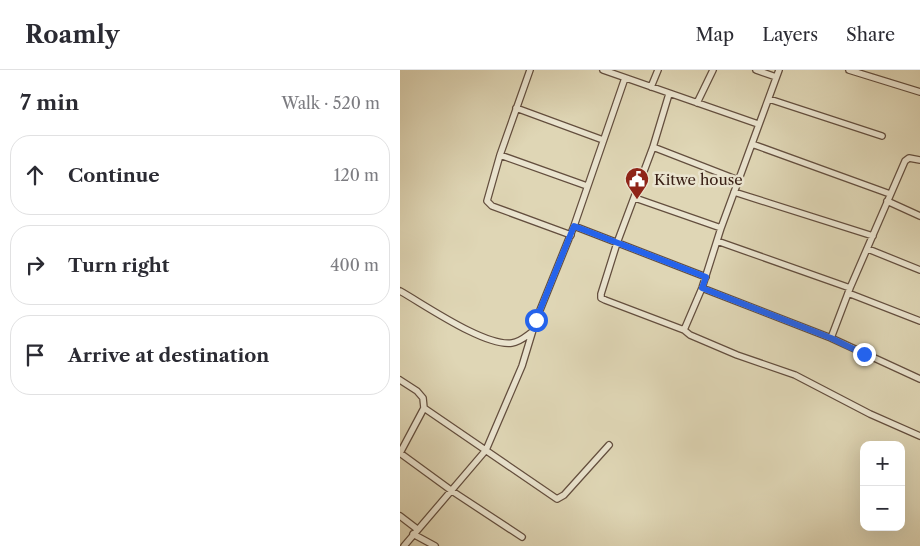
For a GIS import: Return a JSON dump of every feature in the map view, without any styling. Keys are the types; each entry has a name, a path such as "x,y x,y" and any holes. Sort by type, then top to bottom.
{"street":[{"path":"530,70 487,197 488,204 571,235"},
{"path":"603,70 758,124"},
{"path":"651,87 658,70"},
{"path":"698,103 713,70"},
{"path":"756,70 776,77"},
{"path":"684,330 702,288 721,228 779,70"},
{"path":"849,70 920,92"},
{"path":"404,546 486,450 522,366 532,332 571,235 625,78"},
{"path":"669,94 635,198 617,243 602,289 601,298 684,330 690,335 737,355 795,376 870,414 920,436"},
{"path":"769,99 882,136"},
{"path":"516,108 603,140"},
{"path":"752,144 890,194"},
{"path":"652,147 738,180"},
{"path":"500,156 587,186"},
{"path":"831,338 849,290 907,159 920,160"},
{"path":"734,192 873,236"},
{"path":"635,198 721,228"},
{"path":"887,202 920,216"},
{"path":"574,226 706,277"},
{"path":"717,241 849,290 920,321"},
{"path":"868,248 920,270"},
{"path":"702,288 831,338 920,379"},
{"path":"400,291 456,324 498,342 514,343 532,332"},
{"path":"400,380 417,391 423,398 424,408 400,453 452,491 522,537"},
{"path":"424,408 557,499 564,495 609,445"},
{"path":"400,516 415,532 435,546"}],"place":[{"name":"Kitwe house","path":"637,200"}],"route":[{"path":"536,320 574,226 706,277 702,288 831,338 864,354"}]}
